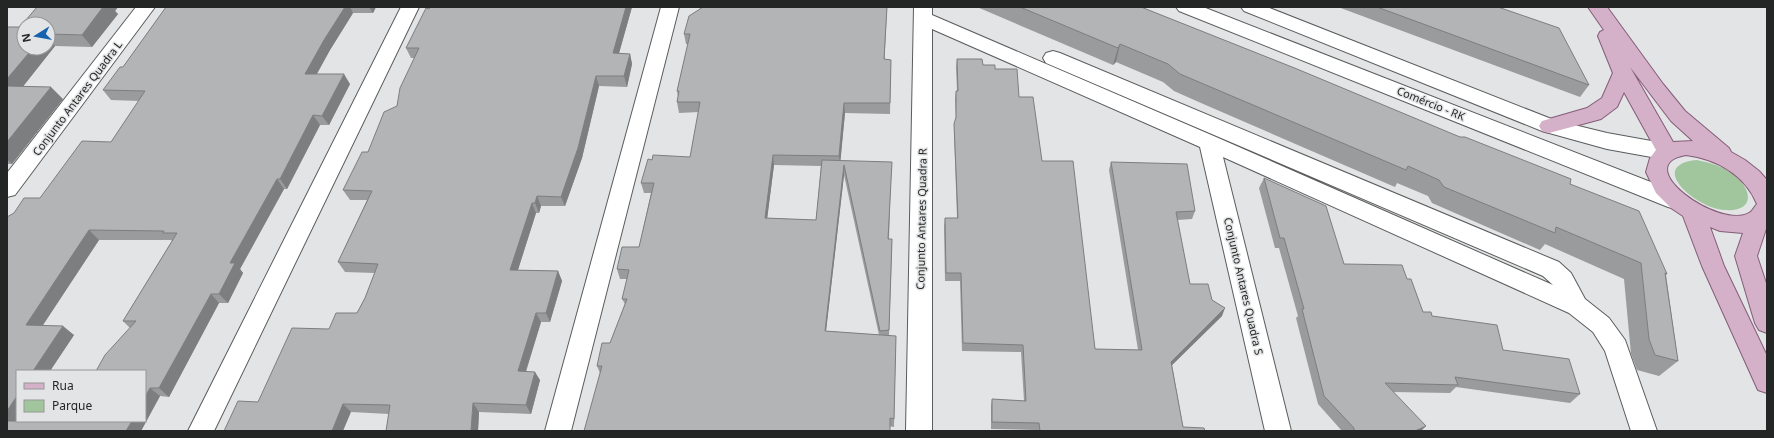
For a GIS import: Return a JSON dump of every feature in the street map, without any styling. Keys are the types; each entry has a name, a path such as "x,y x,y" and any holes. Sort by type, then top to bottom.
{"main road":[{"path":"1596,7 1623,73 1668,152"},
{"path":"1596,7 1656,89 1678,116 1728,159 1752,176 1761,186 1766,196 1764,210 1746,256 1767,323"},
{"path":"1549,126 1594,114 1610,102 1623,73"},
{"path":"1728,159 1711,152 1694,149 1680,149 1668,152 1660,159 1657,167 1658,178 1665,189 1684,206 1710,220 1729,224 1745,224 1764,210"},
{"path":"1684,206 1767,382"}],"street":[{"name":"Conjunto Antares Quadra L","path":"7,189 146,7"},
{"path":"201,431 410,7"},
{"path":"558,431 670,7"},
{"name":"Comércio - RK","path":"1185,7 1345,68 1684,206"},
{"name":"Comércio - RK","path":"1250,7 1549,126 1607,141 1668,152"},
{"path":"923,12 965,36 1210,142 1577,306 1601,325 1616,347 1644,431"},
{"name":"Conjunto Antares Quadra R","path":"919,431 923,12"},
{"path":"965,36 997,34 1551,269 1562,280 1577,306"},
{"path":"1345,68 1354,48"},
{"name":"Conjunto Antares Quadra S","path":"1210,142 1278,431"}],"green space":[{"path":"1697,160 1721,167 1734,175 1745,187 1748,199 1746,204 1735,210 1725,210 1714,208 1690,195 1681,186 1676,178 1676,170 1682,164"}],"building":[{"path":"37,7 103,7 82,35 56,34 56,16 29,16"},
{"path":"166,7 345,7 305,74 344,74 322,116 313,115 280,179 277,179 230,263 235,263 219,294 211,294 159,388 150,388 146,395 146,370 97,370 105,355 136,321 123,321 177,233 163,233 164,231 89,230 26,325 63,326 34,370 16,370 16,398 7,411 7,217 14,213 24,198 40,198 82,141 111,142 145,91 103,90 120,67 123,67"},
{"path":"430,7 626,7 613,53 630,54 624,76 596,76 578,148 561,197 537,196 535,203 532,203 510,270 558,271 546,313 536,313 518,371 535,372 526,405 473,403 471,431 386,431 390,405 343,404 332,431 224,431 238,401 258,402 292,328 329,329 336,313 357,313 365,298 378,264 338,262 372,191 343,190 362,152 368,152 384,112 397,106 400,88 419,48 406,48 426,8 429,9"},
{"path":"703,7 887,7 884,59 891,60 890,103 844,103 839,156 773,155 765,218 816,220 822,160 892,162 888,239 892,239 889,330 880,331 844,165 825,331 896,336 894,419 890,418 890,431 584,431 602,366 597,366 602,343 610,343 627,299 622,299 629,270 617,269 622,247 639,247 654,183 641,183 648,159 652,160 653,155 690,157 700,102 677,102 679,91 677,91 690,34 684,34 689,16"},
{"path":"1020,7 1141,7 1297,69 1460,137 1465,137 1571,179 1570,184 1639,211 1667,274 1665,273 1678,361 1655,355 1649,339 1641,263 1556,227 1555,233 1444,187 1439,180 1408,166 1406,170 1180,74 1168,64 1120,44 1118,48"},
{"path":"1377,7 1498,7 1559,28 1589,85"},
{"path":"7,27 16,27 16,56 26,56 7,79"},
{"path":"957,59 982,59 983,65 995,65 995,69 1017,69 1019,97 1033,97 1042,161 1073,161 1095,349 1142,350 1111,162 1187,164 1195,211 1176,212 1190,284 1208,284 1212,300 1225,308 1171,362 1183,427 1204,428 1205,431 1040,431 1039,423 992,422 992,399 1026,401 1023,345 963,343 961,273 946,273 945,218 958,218 954,124 956,117 956,91 958,91"},
{"path":"7,86 51,87 7,142"},
{"path":"1264,178 1326,206 1344,264 1402,265 1407,279 1411,279 1423,312 1431,312 1432,316 1497,325 1503,350 1569,359 1580,394 1455,377 1458,385 1385,383 1426,426 1415,431 1354,431 1354,428 1324,396 1302,309 1304,309 1284,238 1280,238"},
{"path":"7,421 131,422 126,431 7,431"}]}
